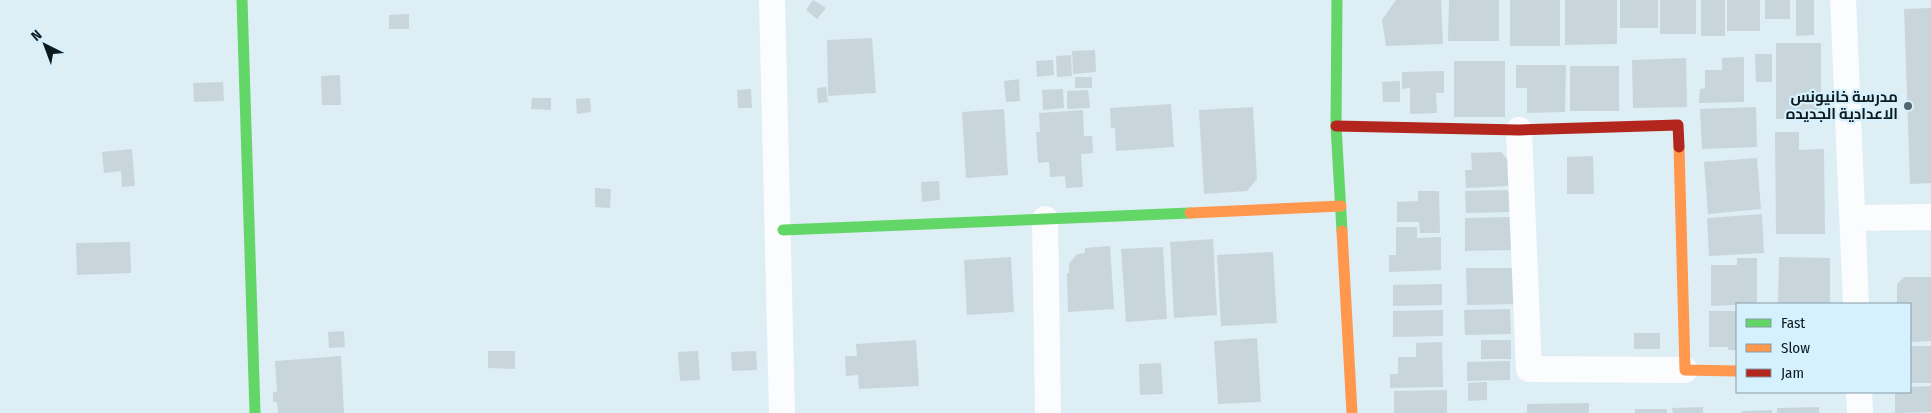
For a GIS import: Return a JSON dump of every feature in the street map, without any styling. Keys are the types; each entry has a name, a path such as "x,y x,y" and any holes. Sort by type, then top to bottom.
{"street":[{"path":"242,0 255,413"},
{"path":"772,0 782,413"},
{"path":"1337,0 1336,126 1352,413"},
{"path":"1843,0 1856,303"},
{"path":"1336,126 1519,130 1678,124 1685,370"},
{"path":"1519,130 1529,369 1736,371"},
{"path":"783,230 1341,206"},
{"path":"1853,218 1931,217"},
{"path":"1045,219 1048,413"},
{"path":"1858,393 1860,413"}],"building":[{"path":"813,0 826,8 817,19 806,10"},
{"path":"1396,0 1441,0 1443,44 1386,46 1382,20"},
{"path":"1449,0 1499,0 1499,41 1448,41"},
{"path":"1510,0 1560,0 1560,46 1510,46"},
{"path":"1565,0 1617,0 1617,44 1565,45"},
{"path":"1620,0 1658,0 1658,28 1620,28"},
{"path":"1660,0 1696,0 1696,34 1660,34"},
{"path":"1701,0 1725,0 1725,36 1701,36"},
{"path":"1727,0 1760,0 1760,31 1727,31"},
{"path":"1765,0 1790,0 1790,19 1765,19"},
{"path":"1796,0 1814,0 1814,35 1796,36"},
{"path":"1931,8 1931,183 1910,184 1904,9"},
{"path":"409,14 409,29 389,29 389,15"},
{"path":"872,38 876,93 828,96 827,40"},
{"path":"1776,43 1821,43 1821,118 1776,119"},
{"path":"1095,50 1096,72 1073,74 1072,51"},
{"path":"1755,54 1772,54 1772,82 1756,82"},
{"path":"1071,55 1072,76 1057,77 1056,56"},
{"path":"1744,57 1744,102 1699,103 1700,89 1705,88 1705,70 1722,70 1722,58"},
{"path":"1686,58 1687,107 1633,108 1632,60"},
{"path":"1053,60 1054,75 1037,77 1036,61"},
{"path":"1454,61 1505,61 1505,117 1454,117"},
{"path":"1516,65 1566,65 1565,112 1527,113 1527,88 1516,88"},
{"path":"1570,66 1619,66 1619,111 1570,111"},
{"path":"1444,71 1444,93 1436,93 1437,113 1410,114 1410,88 1402,89 1402,72"},
{"path":"340,75 341,105 322,105 321,76"},
{"path":"1075,77 1092,77 1092,88 1075,88"},
{"path":"1019,79 1020,101 1006,102 1004,81"},
{"path":"1400,81 1400,102 1383,102 1382,82"},
{"path":"223,82 224,101 194,102 193,83"},
{"path":"826,87 828,102 818,103 817,88"},
{"path":"751,89 752,108 738,108 737,90"},
{"path":"1063,89 1064,108 1043,110 1042,90"},
{"path":"1088,90 1090,108 1067,109 1067,91"},
{"path":"532,98 551,98 551,110 531,109"},
{"path":"590,98 591,112 577,114 576,99"},
{"path":"1171,104 1174,147 1116,151 1115,128 1111,128 1110,108"},
{"path":"1253,107 1257,179 1247,191 1204,194 1199,110"},
{"path":"1756,107 1757,147 1702,149 1700,109"},
{"path":"1004,109 1008,175 966,178 962,112"},
{"path":"1083,110 1084,136 1092,136 1093,153 1081,154 1083,187 1066,188 1065,176 1050,177 1049,162 1038,163 1036,132 1040,132 1039,113"},
{"path":"1775,132 1799,132 1799,150 1824,149 1825,234 1776,234"},
{"path":"132,149 135,186 122,187 121,171 104,173 102,152"},
{"path":"1501,152 1508,160 1509,186 1466,188 1465,170 1472,170 1471,153"},
{"path":"1593,156 1594,194 1567,194 1567,157"},
{"path":"1757,158 1761,209 1708,214 1704,162"},
{"path":"939,181 940,200 922,202 921,182"},
{"path":"595,188 611,189 610,208 595,207"},
{"path":"1511,190 1511,212 1466,213 1465,191"},
{"path":"1418,191 1439,191 1440,233 1420,233 1419,222 1397,222 1397,202 1418,201"},
{"path":"1762,214 1764,253 1709,256 1707,218"},
{"path":"1513,217 1514,250 1465,251 1465,218"},
{"path":"1396,227 1417,227 1417,238 1441,237 1441,270 1389,272 1389,255 1396,255"},
{"path":"1213,239 1217,315 1174,318 1170,242"},
{"path":"130,242 131,273 77,275 76,243"},
{"path":"1110,246 1114,309 1068,312 1067,273 1069,273 1069,264 1077,254 1085,253 1085,248"},
{"path":"1163,247 1167,319 1126,322 1121,249"},
{"path":"1273,252 1277,323 1221,326 1217,255"},
{"path":"1011,257 1014,312 967,315 964,260"},
{"path":"1779,257 1830,258 1830,303 1778,303"},
{"path":"1737,258 1757,258 1757,303 1711,306 1711,265 1737,265"},
{"path":"1466,268 1513,268 1514,304 1467,305"},
{"path":"1904,277 1931,277 1931,341 1911,342 1911,303 1897,303 1897,284"},
{"path":"1442,284 1442,305 1393,306 1393,285"},
{"path":"1510,309 1511,334 1465,335 1464,310"},
{"path":"1443,310 1443,336 1393,337 1393,311"},
{"path":"1709,311 1736,311 1736,350 1728,350 1728,347 1709,347"},
{"path":"344,331 345,347 329,348 328,332"},
{"path":"1634,333 1660,333 1660,349 1634,349"},
{"path":"1257,338 1261,402 1218,404 1214,341"},
{"path":"916,340 919,386 859,389 858,375 846,376 845,356 857,356 856,344"},
{"path":"1481,340 1511,340 1511,359 1481,359"},
{"path":"1442,342 1443,387 1390,388 1390,374 1398,374 1398,357 1416,357 1416,343"},
{"path":"1911,346 1931,346 1931,383 1911,383"},
{"path":"488,351 515,351 515,369 488,368"},
{"path":"698,351 700,380 680,381 678,352"},
{"path":"756,351 757,370 732,371 731,352"},
{"path":"341,356 344,413 278,413 277,402 273,402 273,392 277,392 275,361"},
{"path":"1510,361 1510,380 1467,381 1467,362"},
{"path":"1161,363 1163,394 1140,395 1139,364"},
{"path":"1487,382 1487,400 1468,401 1468,383"},
{"path":"1931,386 1931,412 1895,413 1895,393 1911,393 1911,387"},
{"path":"1447,390 1447,413 1394,413 1394,391"},
{"path":"1589,403 1589,413 1527,413 1527,404"},
{"path":"1703,407 1703,413 1673,413 1672,408"},
{"path":"1819,407 1819,413 1777,413 1777,408"},
{"path":"1635,409 1667,409 1667,413 1635,413"},
{"path":"1772,410 1772,413 1742,413 1742,411"}],"traffic: fast":[{"path":"242,0 255,413"},
{"path":"1337,0 1336,126 1342,231"},
{"path":"783,230 1190,213"}],"traffic: slow":[{"path":"1679,147 1685,370 1736,371"},
{"path":"1190,213 1341,206"},
{"path":"1342,231 1352,413"}],"traffic: jam":[{"path":"1336,126 1519,130 1678,125 1679,147"}],"place":[{"name":"مدرسة خانيونس الاعدادية الجديده","path":"1908,106"}]}
